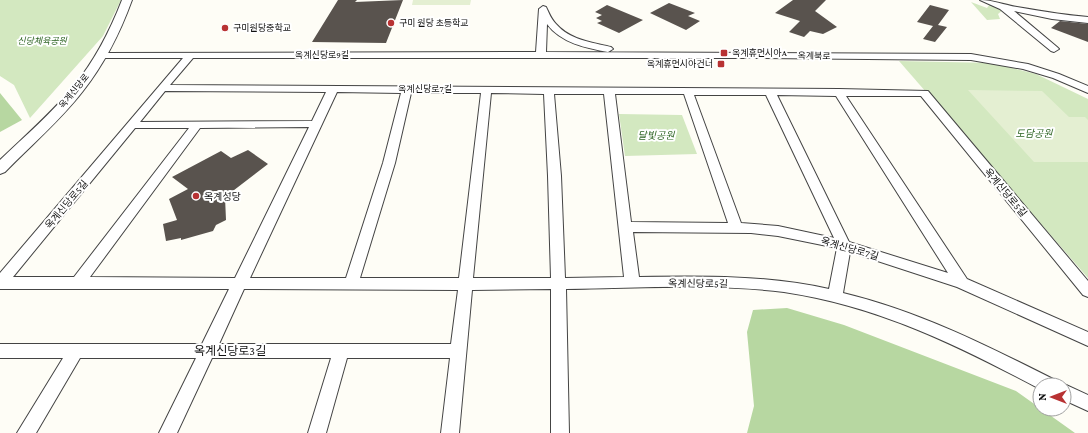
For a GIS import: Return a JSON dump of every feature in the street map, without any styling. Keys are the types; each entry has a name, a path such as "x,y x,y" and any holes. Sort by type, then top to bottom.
{"street":[{"name":"옥계신당로","path":"0,168 70,99 102,55 127,0"},
{"path":"984,0 1003,6 1052,16 1088,20"},
{"path":"995,0 1054,49"},
{"path":"541,55 543,4"},
{"path":"543,4 546,19 555,29 570,39 604,49 653,55"},
{"name":"옥계신당로9길","path":"102,55 541,55"},
{"name":"옥계신당로5길","path":"0,283 190,55"},
{"name":"옥계북로","path":"541,55 984,58 1040,71 1088,90"},
{"name":"옥계신당로7길","path":"162,88 924,93"},
{"path":"168,433 333,89"},
{"path":"351,284 389,163 407,89"},
{"path":"450,433 486,90"},
{"path":"549,90 555,163 559,284 560,433"},
{"path":"609,90 632,282"},
{"path":"688,91 736,228"},
{"path":"770,92 844,245 835,297"},
{"path":"839,92 962,284"},
{"name":"옥계신당로5길","path":"924,93 1088,291"},
{"path":"132,125 316,124"},
{"path":"78,283 197,125"},
{"name":"옥계신당로7길","path":"625,227 736,228 778,231 844,245 962,284 1088,339"},
{"name":"옥계신당로5길","path":"0,283 559,284 722,282 761,285 791,288 835,297 881,309 921,323 983,351 1033,377"},
{"name":"옥계신당로3길","path":"0,351 459,350"},
{"path":"26,433 76,351"},
{"path":"317,433 341,351"},
{"path":"1072,396 1088,403"}],"green space":[{"name":"신당체육공원","path":"0,0 121,0 103,36 30,118 14,85 0,76"},
{"path":"413,0 471,0 470,5 412,5"},
{"path":"971,2 987,8 990,4 1004,9 998,14 1000,19 987,20"},
{"name":"도담공원","path":"899,61 993,63 1036,74 1088,99 1088,278"},
{"path":"968,90 1042,91 1069,117 1085,117 1088,120 1088,162 1034,162"},
{"path":"0,93 22,120 0,132"},
{"name":"달빛공원","path":"619,114 682,115 697,154 625,156"},
{"path":"787,308 844,325 1016,391 1032,402 1032,417 1053,417 1075,433 747,433 754,406 747,332 753,310"}],"building":[{"path":"338,0 357,0 355,2 403,0 386,43 312,42"},
{"path":"793,0 826,0 815,11 837,27 823,34 810,31 804,37 789,32 800,21 775,13"},
{"path":"669,3 695,13 688,16 700,21 686,30 650,13"},
{"path":"607,5 643,20 619,33 597,23 602,21 596,18 602,15 595,12"},
{"path":"930,5 949,10 938,25 947,27 935,42 923,39 933,26 917,22"},
{"path":"1060,21 1088,24 1088,42 1051,28"},
{"name":"옥계성당","path":"248,150 268,164 225,197 226,220 216,225 213,231 181,240 181,238 166,241 163,224 177,220 169,199 188,189 172,177 221,151 231,158"}],"place":[{"name":"구미 원당 초등학교","path":"391,23"},
{"name":"구미원당중학교","path":"225,28"},
{"name":"옥계휴먼시아A","path":"724,53"},
{"name":"옥계휴먼시아건너","path":"721,64"},
{"name":"옥계성당","path":"196,196"}]}
